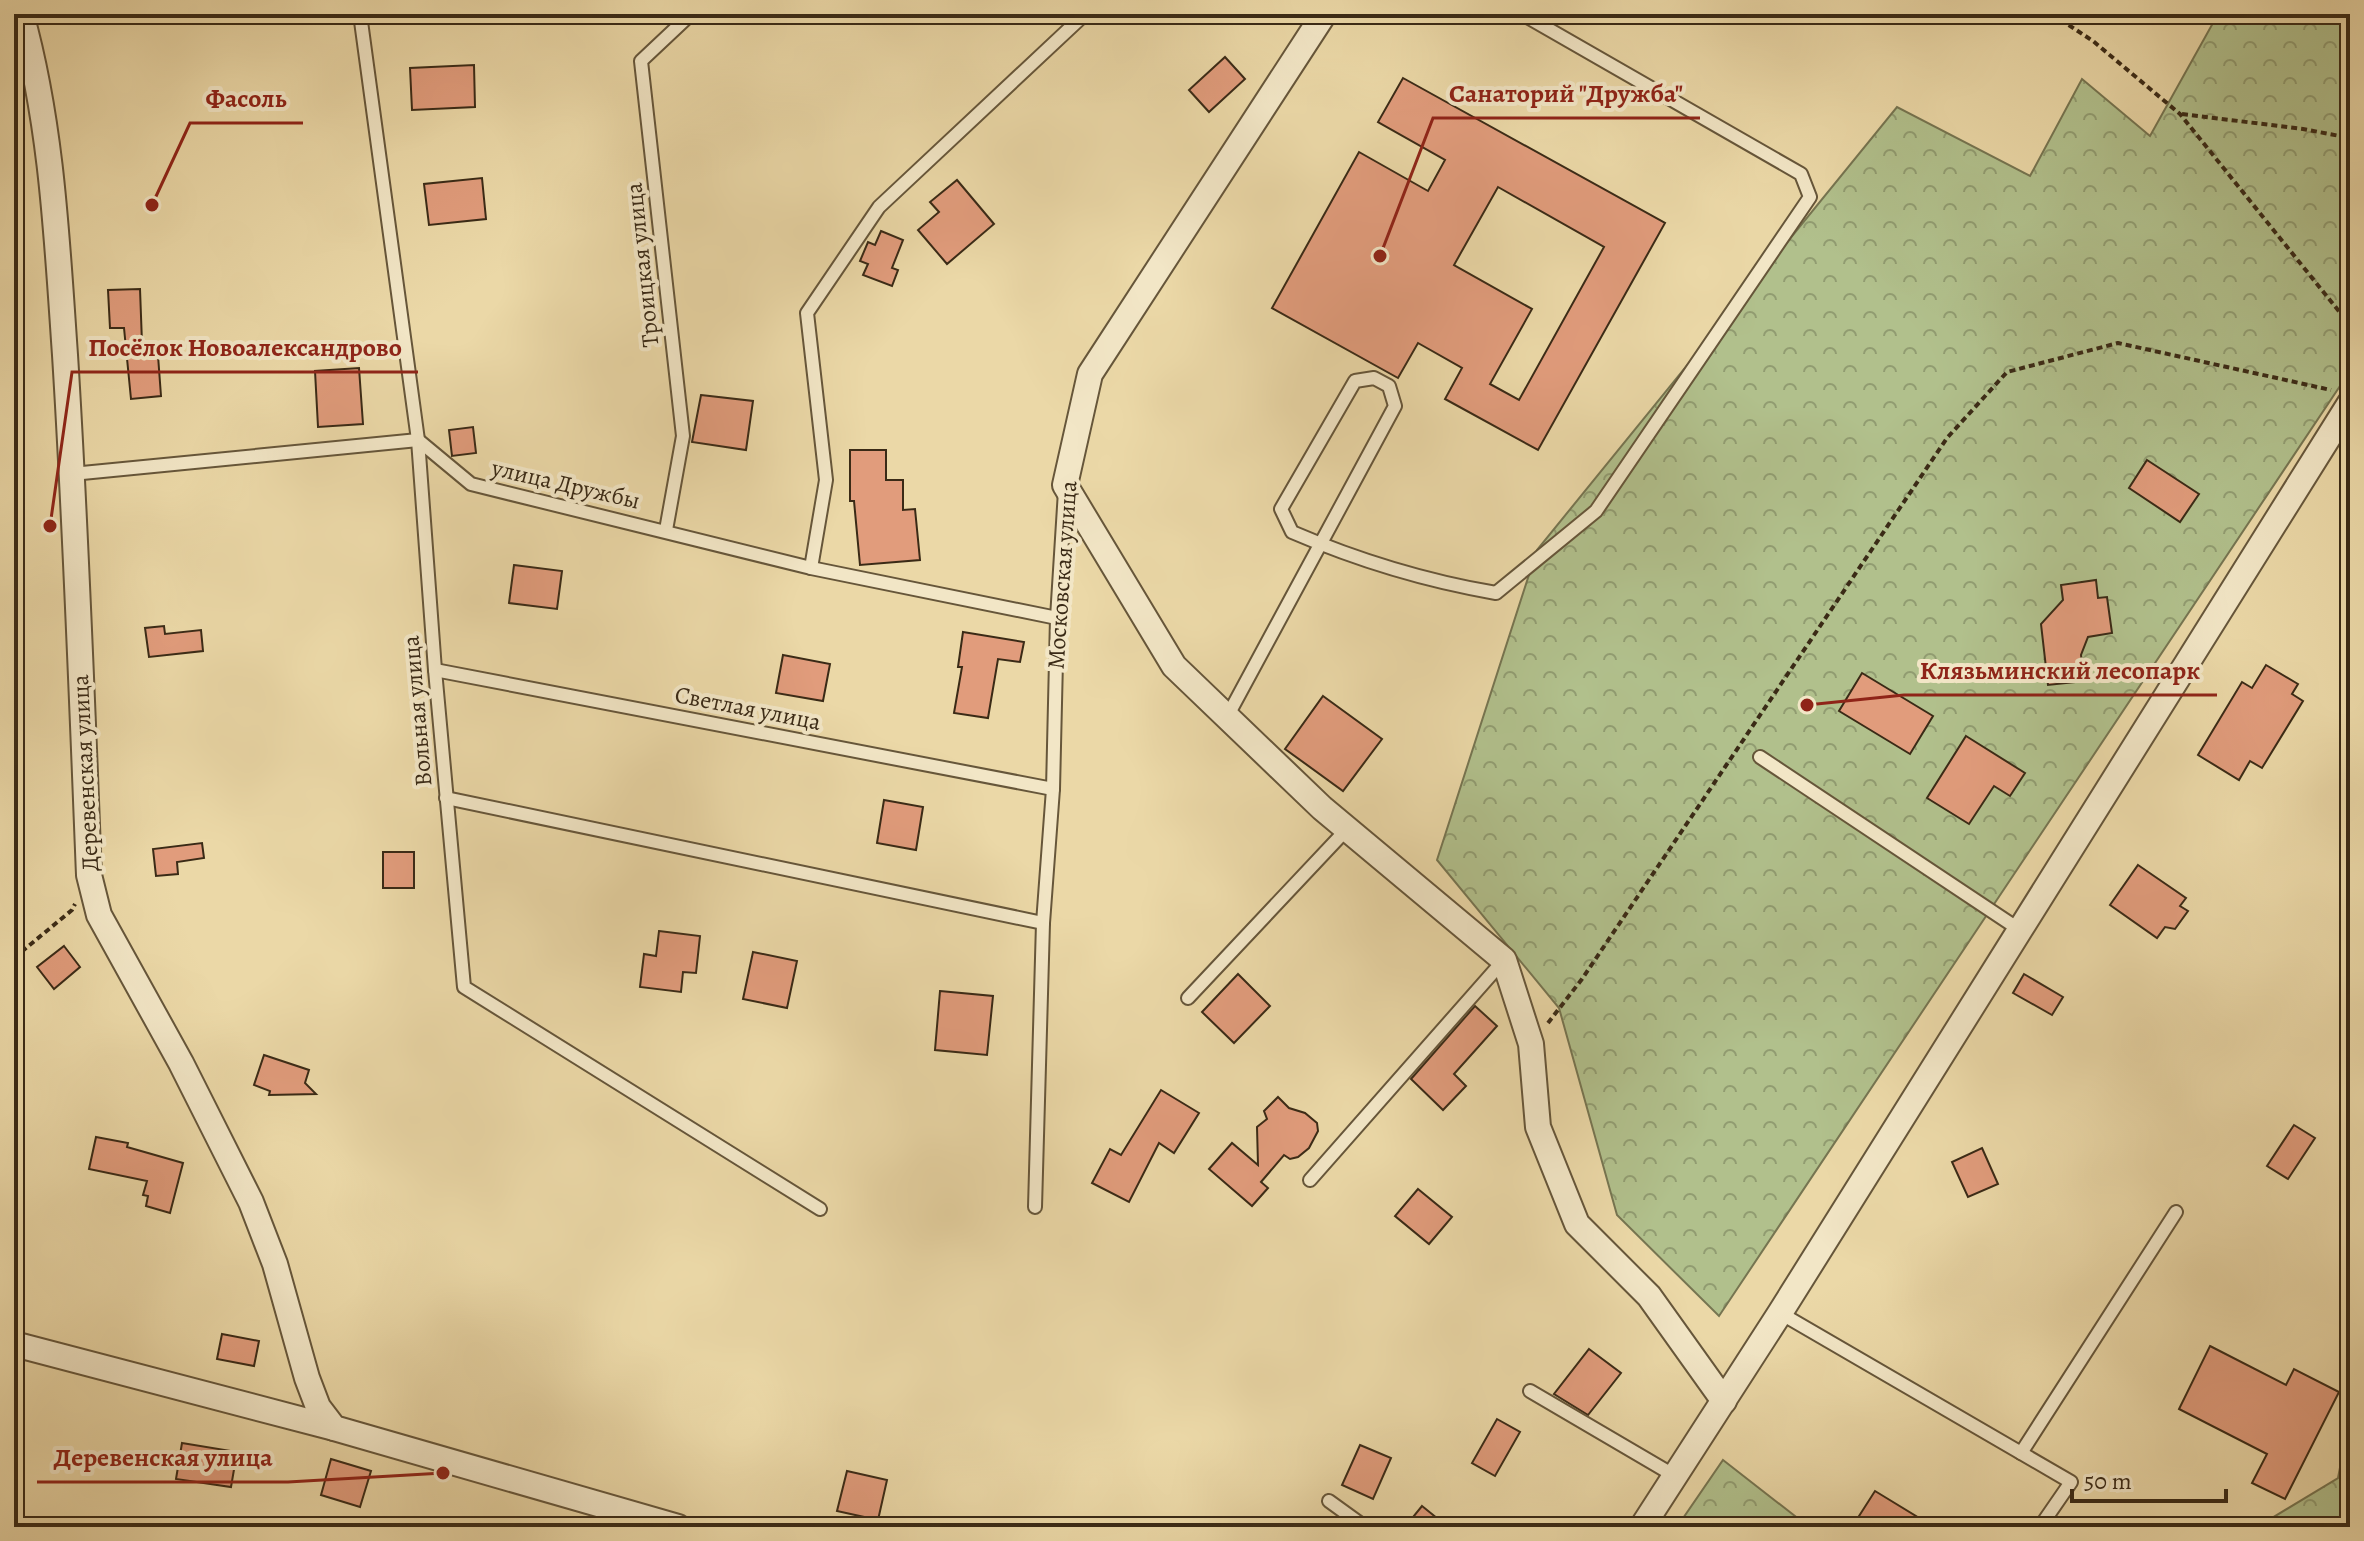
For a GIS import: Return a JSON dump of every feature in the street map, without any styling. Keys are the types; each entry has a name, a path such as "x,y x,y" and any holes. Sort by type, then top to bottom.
{"street":[{"name":"Деревенская улица","path":"21,14 54,195 72,474 89,875 99,915 181,1063 251,1202 275,1264 307,1378 318,1407 334,1428"},
{"name":"Московская улица","path":"1065,485 1090,374 1324,14"},
{"path":"1642,1527 2020,930 2342,397"},
{"path":"1065,485 1174,666 1347,829 1504,960 1531,1044 1538,1127 1577,1224 1649,1296 1724,1401"},
{"path":"14,1344 334,1428 678,1527"}],"lane":[{"name":"Вольная улица","path":"360,14 418,440 464,987 820,1209"},
{"name":"Троицкая улица","path":"666,530 683,436 641,61 691,14"},
{"path":"811,568 826,480 807,313 879,207 1085,14"},
{"path":"1227,717 1321,545 1395,406 1389,386 1374,378 1355,381 1281,509 1292,532 1321,545 1443,584 1496,593 1596,511 1810,197 1801,174 1522,14"},
{"path":"72,474 418,440"},
{"name":"улица Дружбы","path":"418,440 471,484 811,568 1057,618"},
{"name":"Московская улица","path":"1035,1207 1043,923 1053,789 1057,618 1065,485"},
{"name":"Светлая улица","path":"435,670 1053,789"},
{"path":"1760,757 2020,930"},
{"path":"446,798 1043,923"},
{"path":"1188,998 1347,829"},
{"path":"1310,1180 1504,960"},
{"path":"2021,1453 2176,1212"},
{"path":"1780,1313 2071,1482 2040,1527"},
{"path":"1530,1391 1675,1476"},
{"path":"1329,1501 1365,1527"}],"path":[{"path":"2052,14 2093,41 2180,114 2350,325"},
{"path":"2180,114 2350,138"},
{"path":"1531,1044 1582,979 1947,438 2007,372 2118,343 2342,397"},
{"path":"14,958 72,910 89,875"},
{"path":"2345,1527 2350,1516"}],"green space":[{"path":"2218,14 2350,14 2350,371 1719,1316 1617,1215 1559,1008 1437,860 1537,550 1897,107 2030,176 2082,79 2150,136"},
{"path":"2350,1416 2350,1481 2337,1527 2257,1527 2338,1478"},
{"path":"1723,1460 1809,1527 1677,1527"}],"building":[{"path":"1225,57 1245,79 1209,112 1189,90"},
{"path":"474,65 475,107 412,110 410,68"},
{"path":"1403,78 1665,223 1538,450 1445,399 1462,368 1418,343 1398,378 1272,308 1359,152 1428,191 1445,160 1378,122","holes":["1498,187 1604,247 1519,400 1490,384 1532,309 1454,265"]},
{"path":"482,178 486,219 429,225 424,184"},
{"path":"957,180 994,224 947,264 918,230 939,212 930,202"},
{"path":"881,231 903,240 892,268 898,270 892,286 863,275 868,264 860,261 868,242 875,245"},
{"path":"140,289 142,343 157,342 161,396 131,399 124,328 110,328 108,290"},
{"path":"359,368 363,424 318,427 315,371"},
{"path":"701,395 753,401 746,450 692,442"},
{"path":"473,427 476,453 452,456 449,430"},
{"path":"850,450 886,450 886,480 903,480 903,510 915,509 920,560 860,565 854,501 850,501"},
{"path":"2147,460 2199,494 2180,522 2129,488"},
{"path":"514,565 562,571 557,609 509,603"},
{"path":"2096,580 2098,598 2107,597 2112,633 2088,637 2081,655 2084,681 2048,685 2041,624 2063,600 2061,585"},
{"path":"164,626 165,634 201,630 203,651 149,657 145,628"},
{"path":"963,632 1024,642 1020,662 998,659 988,718 954,713 962,667 958,667"},
{"path":"783,655 830,664 823,701 776,693"},
{"path":"2266,665 2298,684 2292,694 2303,701 2262,768 2250,761 2239,780 2198,755 2242,682 2252,688"},
{"path":"1862,673 1933,716 1910,754 1839,711"},
{"path":"1323,696 1382,739 1343,791 1285,749"},
{"path":"1966,736 2025,773 2010,796 1994,786 1969,824 1927,798"},
{"path":"884,800 923,807 916,850 877,843"},
{"path":"202,843 204,858 177,862 178,874 156,876 153,849"},
{"path":"383,852 414,852 414,888 383,888"},
{"path":"2138,865 2186,898 2180,906 2188,911 2175,929 2165,927 2157,938 2110,905"},
{"path":"659,931 700,936 696,973 683,972 681,992 640,987 644,954 656,956"},
{"path":"64,946 80,967 54,989 37,967"},
{"path":"753,952 797,961 787,1008 743,999"},
{"path":"1238,974 1270,1006 1234,1043 1202,1012"},
{"path":"2024,974 2063,997 2052,1015 2013,993"},
{"path":"940,991 993,996 987,1055 935,1050"},
{"path":"1475,1006 1497,1026 1454,1074 1466,1086 1443,1110 1411,1079"},
{"path":"264,1055 309,1070 305,1083 316,1094 269,1095 270,1091 254,1085"},
{"path":"1161,1090 1199,1113 1174,1153 1159,1143 1129,1202 1092,1183 1110,1149 1121,1155"},
{"path":"1278,1097 1289,1108 1305,1113 1317,1123 1318,1131 1309,1148 1298,1157 1290,1159 1284,1155 1261,1182 1268,1188 1252,1206 1209,1169 1232,1143 1258,1165 1257,1127 1267,1119 1264,1111"},
{"path":"2294,1125 2315,1138 2288,1179 2267,1166"},
{"path":"96,1137 128,1143 127,1147 183,1163 170,1213 146,1206 148,1196 143,1195 147,1181 89,1169"},
{"path":"1982,1148 1998,1184 1968,1197 1952,1162"},
{"path":"1418,1189 1452,1217 1429,1244 1395,1216"},
{"path":"222,1334 259,1341 254,1366 217,1359"},
{"path":"2210,1346 2286,1385 2294,1369 2339,1392 2285,1499 2252,1483 2267,1454 2179,1409"},
{"path":"1589,1349 1621,1373 1588,1415 1554,1394"},
{"path":"1497,1419 1520,1432 1495,1476 1472,1463"},
{"path":"182,1443 237,1452 231,1487 176,1479"},
{"path":"1360,1445 1391,1458 1373,1499 1342,1485"},
{"path":"331,1459 371,1471 360,1507 321,1495"},
{"path":"847,1471 887,1480 878,1520 837,1511"},
{"path":"1875,1491 1934,1527 1852,1527"},
{"path":"1422,1506 1448,1527 1405,1527"}],"place":[{"name":"Фасоль","path":"152,205"},
{"name":"Санаторий \"Дружба\"","path":"1380,256"},
{"name":"Посёлок Новоалександрово","path":"50,526"},
{"name":"Клязьминский лесопарк","path":"1807,705"},
{"name":"Деревенская улица","path":"443,1473"}]}
